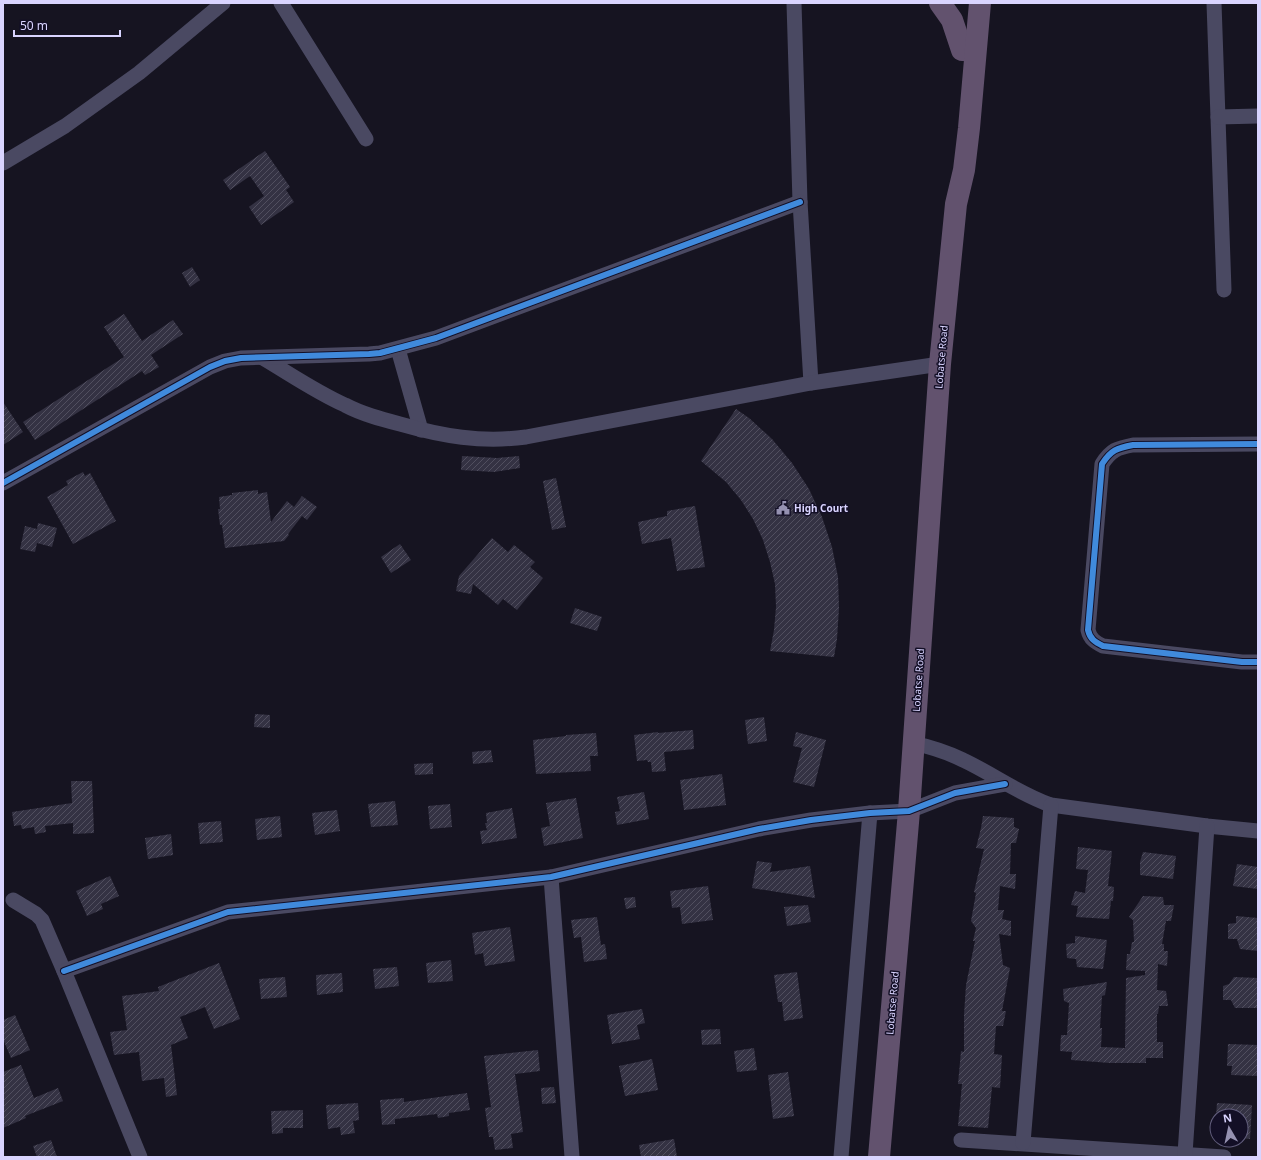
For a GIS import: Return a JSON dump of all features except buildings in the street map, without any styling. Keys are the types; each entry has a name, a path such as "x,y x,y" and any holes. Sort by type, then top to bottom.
{"highway":[{"path":"940,3 952,20 962,50"},
{"name":"Lobatse Road","path":"956,204 953,166 965,3"},
{"name":"Lobatse Road","path":"879,1157 909,811 940,364 956,204 964,170 969,128 980,3"}],"street":[{"path":"281,3 366,139"},
{"path":"794,3 800,202 811,383"},
{"path":"1214,3 1224,290"},
{"path":"3,163 65,126 139,73 217,5"},
{"path":"1218,117 1258,116"},
{"path":"3,483 210,366 241,358 359,355 380,353 436,338 800,202"},
{"path":"398,348 421,430"},
{"path":"262,358 344,405 370,416 421,430 466,438 516,438 811,383 940,364"},
{"path":"1258,444 1133,445 1120,448 1108,455 1102,464 1088,630 1091,638 1096,643 1103,646 1242,662 1258,662"},
{"path":"913,743 936,748 963,760 1004,784 1035,800 1051,806 1258,831"},
{"path":"64,971 228,912 551,877 759,829 811,820 870,813 909,811 955,793 1004,784"},
{"path":"1023,1143 1051,806"},
{"path":"841,1157 870,813"},
{"path":"1185,1154 1207,826"},
{"path":"551,877 572,1157"},
{"path":"13,900 36,914 42,920 140,1157"},
{"path":"961,1140 1224,1157"}],"cycle path":[{"path":"3,483 210,367 225,361 241,358 380,353 436,338 800,202"},
{"path":"1258,444 1133,445 1115,450 1108,456 1102,464 1088,630 1093,640 1103,646 1242,662 1258,662"},
{"path":"64,971 228,912 551,877 759,829 811,820 870,813 909,811 955,793 1005,784"}],"place":[{"name":"High Court","path":"783,508"}]}
